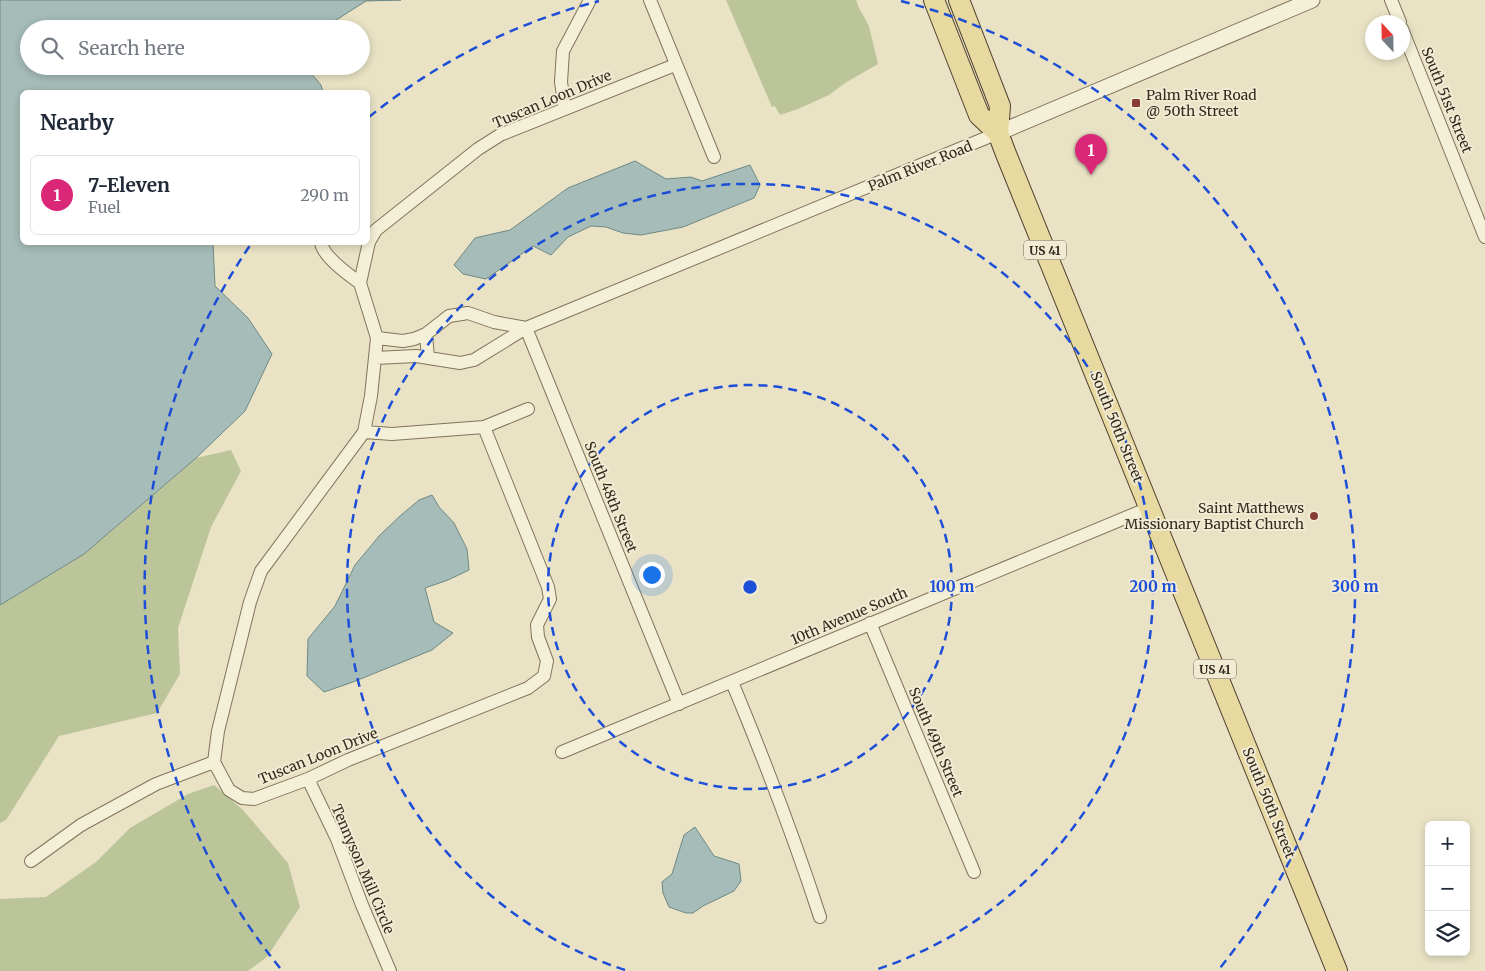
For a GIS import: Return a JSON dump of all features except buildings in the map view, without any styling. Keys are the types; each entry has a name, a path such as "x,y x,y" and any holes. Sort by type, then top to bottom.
{"main road":[{"name":"South 50th Street","path":"934,0 979,115 998,134 1337,971"},
{"name":"South 50th Street","path":"959,0 1000,106 998,134"}],"street":[{"path":"565,109 561,82 563,51 590,0"},
{"path":"650,0 714,157"},
{"name":"Palm River Road","path":"375,358 416,356 460,363 474,360 526,328 998,134 1312,0"},
{"path":"1391,0 1397,15"},
{"name":"South 51st Street","path":"1410,49 1485,237"},
{"name":"Tuscan Loon Drive","path":"372,226 500,135 676,65"},
{"path":"320,245 321,248 340,268 360,283"},
{"name":"Tuscan Loon Drive","path":"368,245 360,283 377,338 364,432 261,572 250,602 218,731 214,762 229,790 242,798 254,798 308,778 348,760 528,688 544,676 547,661 538,637 537,625 550,599 548,587 484,427"},
{"path":"377,338 414,339 426,334 450,316 468,312 494,322 526,328"},
{"name":"South 48th Street","path":"526,328 679,704"},
{"path":"426,334 428,358"},
{"path":"364,432 392,434 484,427 528,409"},
{"name":"10th Avenue South","path":"562,752 1149,508"},
{"name":"South 49th Street","path":"870,623 974,872"},
{"path":"732,682 787,820 820,917"},
{"path":"31,861 81,825 156,784 214,762"},
{"name":"Tennyson Mill Circle","path":"308,778 337,839 362,906 390,971"}],"green space":[{"path":"726,0 856,0 869,26 878,64 845,83 829,95 780,115 775,106 772,107"},
{"path":"231,450 241,471 211,527 178,628 180,674 157,713 59,736 6,820 0,823 0,605 84,554 196,458"},
{"path":"214,785 243,810 288,863 300,907 267,957 248,971 0,971 0,899 46,897 96,862 130,828 188,794"}],"water":[{"path":"0,0 401,0 366,1 336,20 20,20 20,75 313,75 321,85 322,90 20,90 20,245 213,245 215,286 248,318 272,354 245,411 196,458 84,554 0,605"},
{"path":"635,161 666,179 691,177 702,181 750,165 760,185 754,198 683,227 641,235 623,233 606,227 591,226 568,237 551,255 533,246 486,279 463,274 454,265 475,238 510,230 568,188"},
{"path":"432,495 439,507 454,523 467,549 469,570 425,588 434,622 453,633 432,650 324,692 307,676 308,639 335,606 355,565 380,535 419,500"},
{"path":"695,827 714,856 739,864 741,881 734,891 693,913 686,913 669,907 663,893 662,882 672,874 684,835"}],"place":[{"name":"Palm River Road @ 50th Street","path":"1136,103"},
{"name":"7-Eleven","path":"1091,175"},
{"name":"Saint Matthews Missionary Baptist Church","path":"1314,516"}]}
